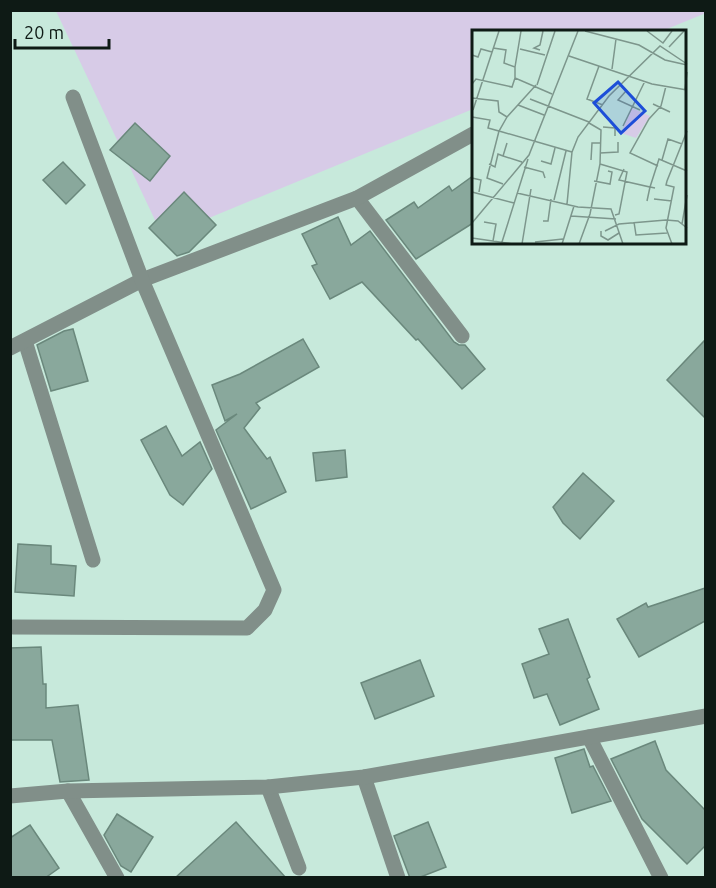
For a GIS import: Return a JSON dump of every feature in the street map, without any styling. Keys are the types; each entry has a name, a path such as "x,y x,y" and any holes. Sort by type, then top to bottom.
{"street":[{"path":"13,627 247,628 266,610 274,590 142,280 73,97"},
{"path":"10,348 142,280 357,198 472,135"},
{"path":"357,198 462,336"},
{"path":"25,340 93,560"},
{"path":"10,795 68,791 268,787 364,777 705,716"},
{"path":"589,737 661,878"},
{"path":"364,777 398,878"},
{"path":"268,787 299,868"},
{"path":"68,791 114,877"}],"shaded area":[{"path":"705,10 706,13 664,30 472,30 472,109 163,237 56,11"}],"building":[{"path":"135,123 170,156 150,181 110,150"},
{"path":"63,162 85,185 66,204 43,180"},
{"path":"472,177 472,224 416,259 386,220 414,202 418,208 449,186 452,191"},
{"path":"184,192 216,225 189,252 177,256 149,228"},
{"path":"338,217 351,245 370,231 454,342 465,345 485,369 462,389 418,339 416,340 362,282 330,299 312,266 317,264 302,234"},
{"path":"73,329 88,381 51,391 37,345 64,331"},
{"path":"303,339 319,367 256,403 260,408 244,428 267,459 270,457 286,492 251,509 216,430 237,414 225,421 212,385 240,374"},
{"path":"705,340 705,418 667,380"},
{"path":"166,426 182,456 200,442 212,469 183,505 170,495 141,440"},
{"path":"345,450 347,477 316,481 313,453"},
{"path":"583,473 614,501 580,539 563,523 553,507"},
{"path":"18,544 51,546 51,564 76,566 74,596 15,592"},
{"path":"705,588 705,621 639,657 617,619 646,603 648,607"},
{"path":"568,619 590,677 587,679 599,709 560,725 547,694 534,698 522,664 549,654 539,629"},
{"path":"41,647 43,684 46,684 46,708 78,705 89,780 60,782 52,740 10,740 10,648"},
{"path":"420,660 434,696 375,719 361,683"},
{"path":"655,741 666,770 705,810 705,846 687,864 642,819 611,759"},
{"path":"584,749 590,767 593,766 611,801 572,813 555,758"},
{"path":"117,814 153,837 131,872 121,866 104,835"},
{"path":"236,822 286,878 175,878"},
{"path":"428,822 446,867 418,878 410,878 394,836"},
{"path":"30,825 59,868 45,878 10,878 10,838"}]}
